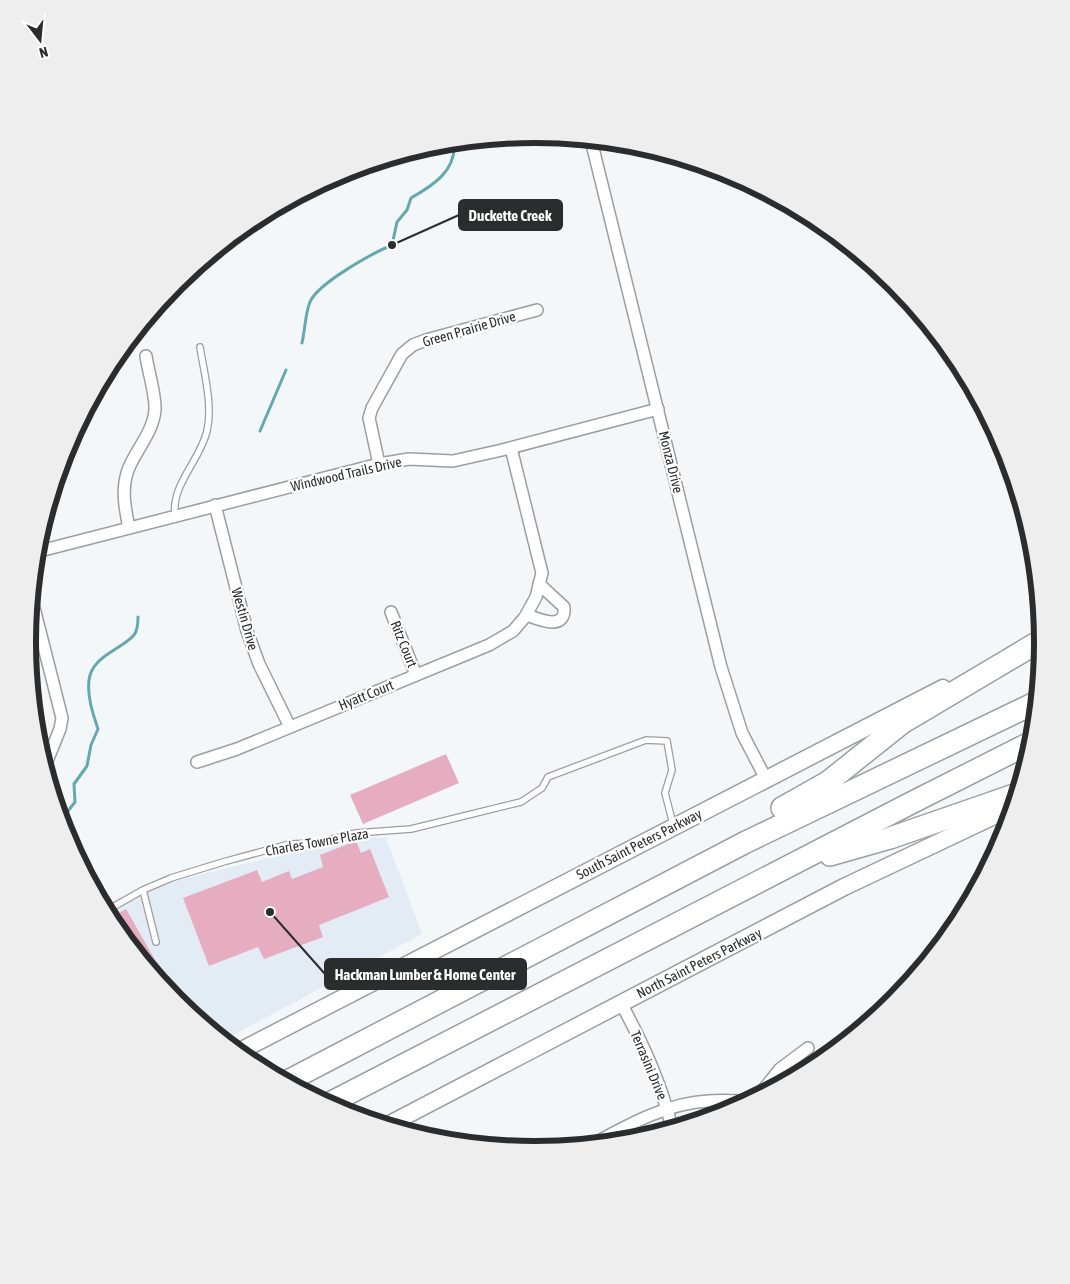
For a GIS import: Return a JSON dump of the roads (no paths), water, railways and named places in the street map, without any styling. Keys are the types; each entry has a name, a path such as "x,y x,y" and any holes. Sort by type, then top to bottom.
{"highway":[{"path":"746,842 779,809 828,782 902,723 1034,644"},
{"path":"294,1078 746,842 1029,706"},
{"path":"337,1100 1022,747"},
{"path":"786,867 890,838 1009,797"}],"main road":[{"name":"South Saint Peters Parkway","path":"245,1048 955,682 1034,644"},
{"name":"North Saint Peters Parkway","path":"396,1121 862,878 1004,811"}],"street":[{"name":"Monza Drive","path":"593,147 721,666 742,733 766,779"},
{"name":"Green Prairie Drive","path":"380,464 369,418 372,408 402,354 413,345 426,340 538,310"},
{"path":"129,528 123,500 128,469 147,438 155,410 146,356"},
{"name":"Windwood Trails Drive","path":"45,550 380,464 409,459 452,460 511,448 658,409"},
{"name":"Hyatt Court","path":"197,762 237,749 489,645 513,631 527,615 536,597 542,573 511,448"},
{"name":"Westin Drive","path":"215,506 247,631 259,664 290,727"},
{"path":"527,615 552,623 560,620 564,615 564,607 539,584"},
{"name":"Ritz Court","path":"391,612 416,675"},
{"path":"37,619 62,718 60,729 49,755"},
{"name":"Terrasini Drive","path":"621,1003 645,1048 670,1122"},
{"path":"771,1081 780,1069 808,1048"},
{"path":"611,1134 633,1122 667,1108 706,1101 730,1101"}],"lane":[{"path":"175,516 176,493 204,442 208,424 208,402 200,347"},
{"name":"Charles Towne Plaza","path":"113,907 143,890 214,864 289,844 316,843 356,833 411,829 521,802 542,788 548,777 586,761 646,740 667,741 672,770 664,793 674,827"},
{"path":"143,890 156,942"}],"waterway":[{"path":"302,343 308,307 315,294 347,269 392,245 397,222 407,210 411,198 435,183 442,176 452,161 454,150"},
{"path":"260,431 286,370"},
{"path":"67,813 75,802 74,784 87,766 91,745 98,729 89,693 91,672 101,659 134,635 137,629 138,617"}],"place":[{"name":"Duckette Creek","path":"392,245"},
{"name":"Hackman Lumber & Home Center","path":"270,912"}]}
